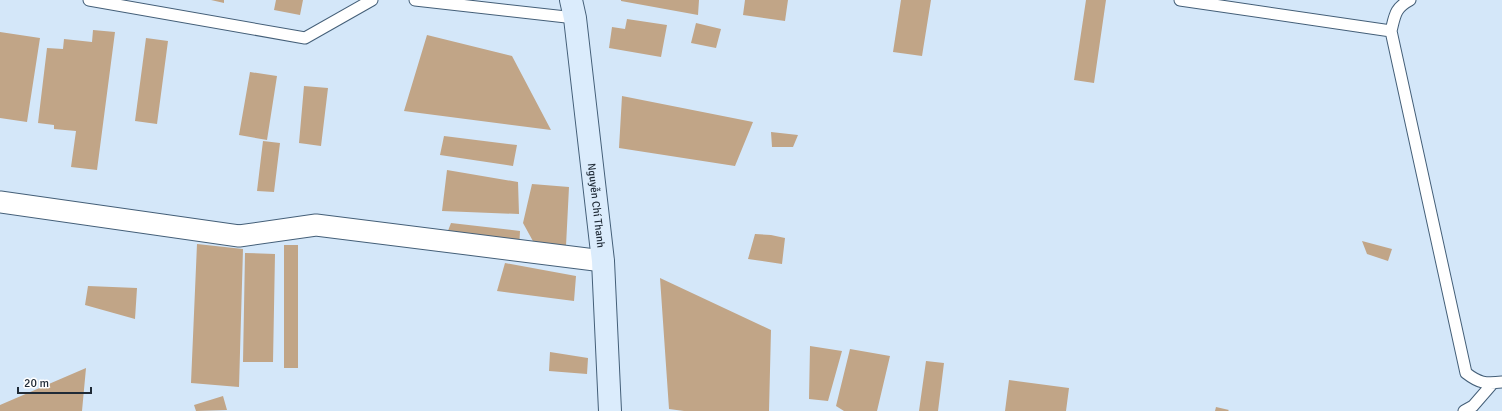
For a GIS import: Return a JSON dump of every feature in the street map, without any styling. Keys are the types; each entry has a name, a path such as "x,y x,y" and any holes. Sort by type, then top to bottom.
{"main road":[{"name":"Nguyễn Chí Thanh","path":"573,9 602,261 610,411"}],"street":[{"path":"0,202 239,236 316,225 602,261"}],"lane":[{"path":"89,0 305,38 372,0"},
{"path":"415,0 573,9"},
{"path":"1180,0 1391,31"},
{"path":"1410,0 1402,4 1396,12 1391,31 1466,373 1477,381 1497,382"},
{"path":"1464,411 1473,406 1497,382"}],"building":[{"path":"211,0 224,0 224,3"},
{"path":"276,0 303,0 300,15 274,10"},
{"path":"699,0 698,15 621,1"},
{"path":"745,0 788,0 785,21 743,15"},
{"path":"901,0 931,0 922,56 893,52"},
{"path":"1086,0 1106,0 1094,83 1074,80"},
{"path":"627,19 667,25 661,57 609,48 612,27 625,29"},
{"path":"696,23 721,29 716,48 691,43"},
{"path":"93,30 115,32 97,170 71,167 76,131 54,129 54,125 38,123 47,48 63,49 64,39 92,42"},
{"path":"0,32 40,38 27,122 0,118"},
{"path":"427,35 512,56 551,130 404,111"},
{"path":"146,38 168,41 157,124 135,121"},
{"path":"250,72 277,76 267,140 239,135"},
{"path":"304,86 328,88 321,146 299,143"},
{"path":"622,96 753,122 735,166 619,148"},
{"path":"771,132 798,135 793,147 772,147"},
{"path":"444,136 517,145 513,166 440,155"},
{"path":"263,141 280,143 274,192 257,191"},
{"path":"447,170 518,182 519,214 442,211"},
{"path":"532,184 569,187 566,246 534,243 523,223"},
{"path":"451,223 520,231 519,251 444,241"},
{"path":"755,234 785,238 782,264 748,259"},
{"path":"1362,241 1392,249 1388,261 1367,254"},
{"path":"197,244 243,249 239,387 191,383"},
{"path":"284,245 298,245 298,368 284,368"},
{"path":"245,253 275,254 273,362 243,362"},
{"path":"505,263 576,276 574,301 497,291"},
{"path":"660,278 771,330 769,411 684,411 669,409"},
{"path":"88,286 137,288 135,319 85,305"},
{"path":"810,346 842,351 828,401 809,399"},
{"path":"850,349 890,356 877,411 844,411 836,406"},
{"path":"550,352 588,358 587,374 549,371"},
{"path":"926,361 944,363 938,411 919,411"},
{"path":"86,368 82,411 0,411 0,405"},
{"path":"1009,380 1069,388 1066,411 1005,411"},
{"path":"223,396 227,410 196,411 194,405"},
{"path":"1216,407 1229,410 1215,411"}]}
